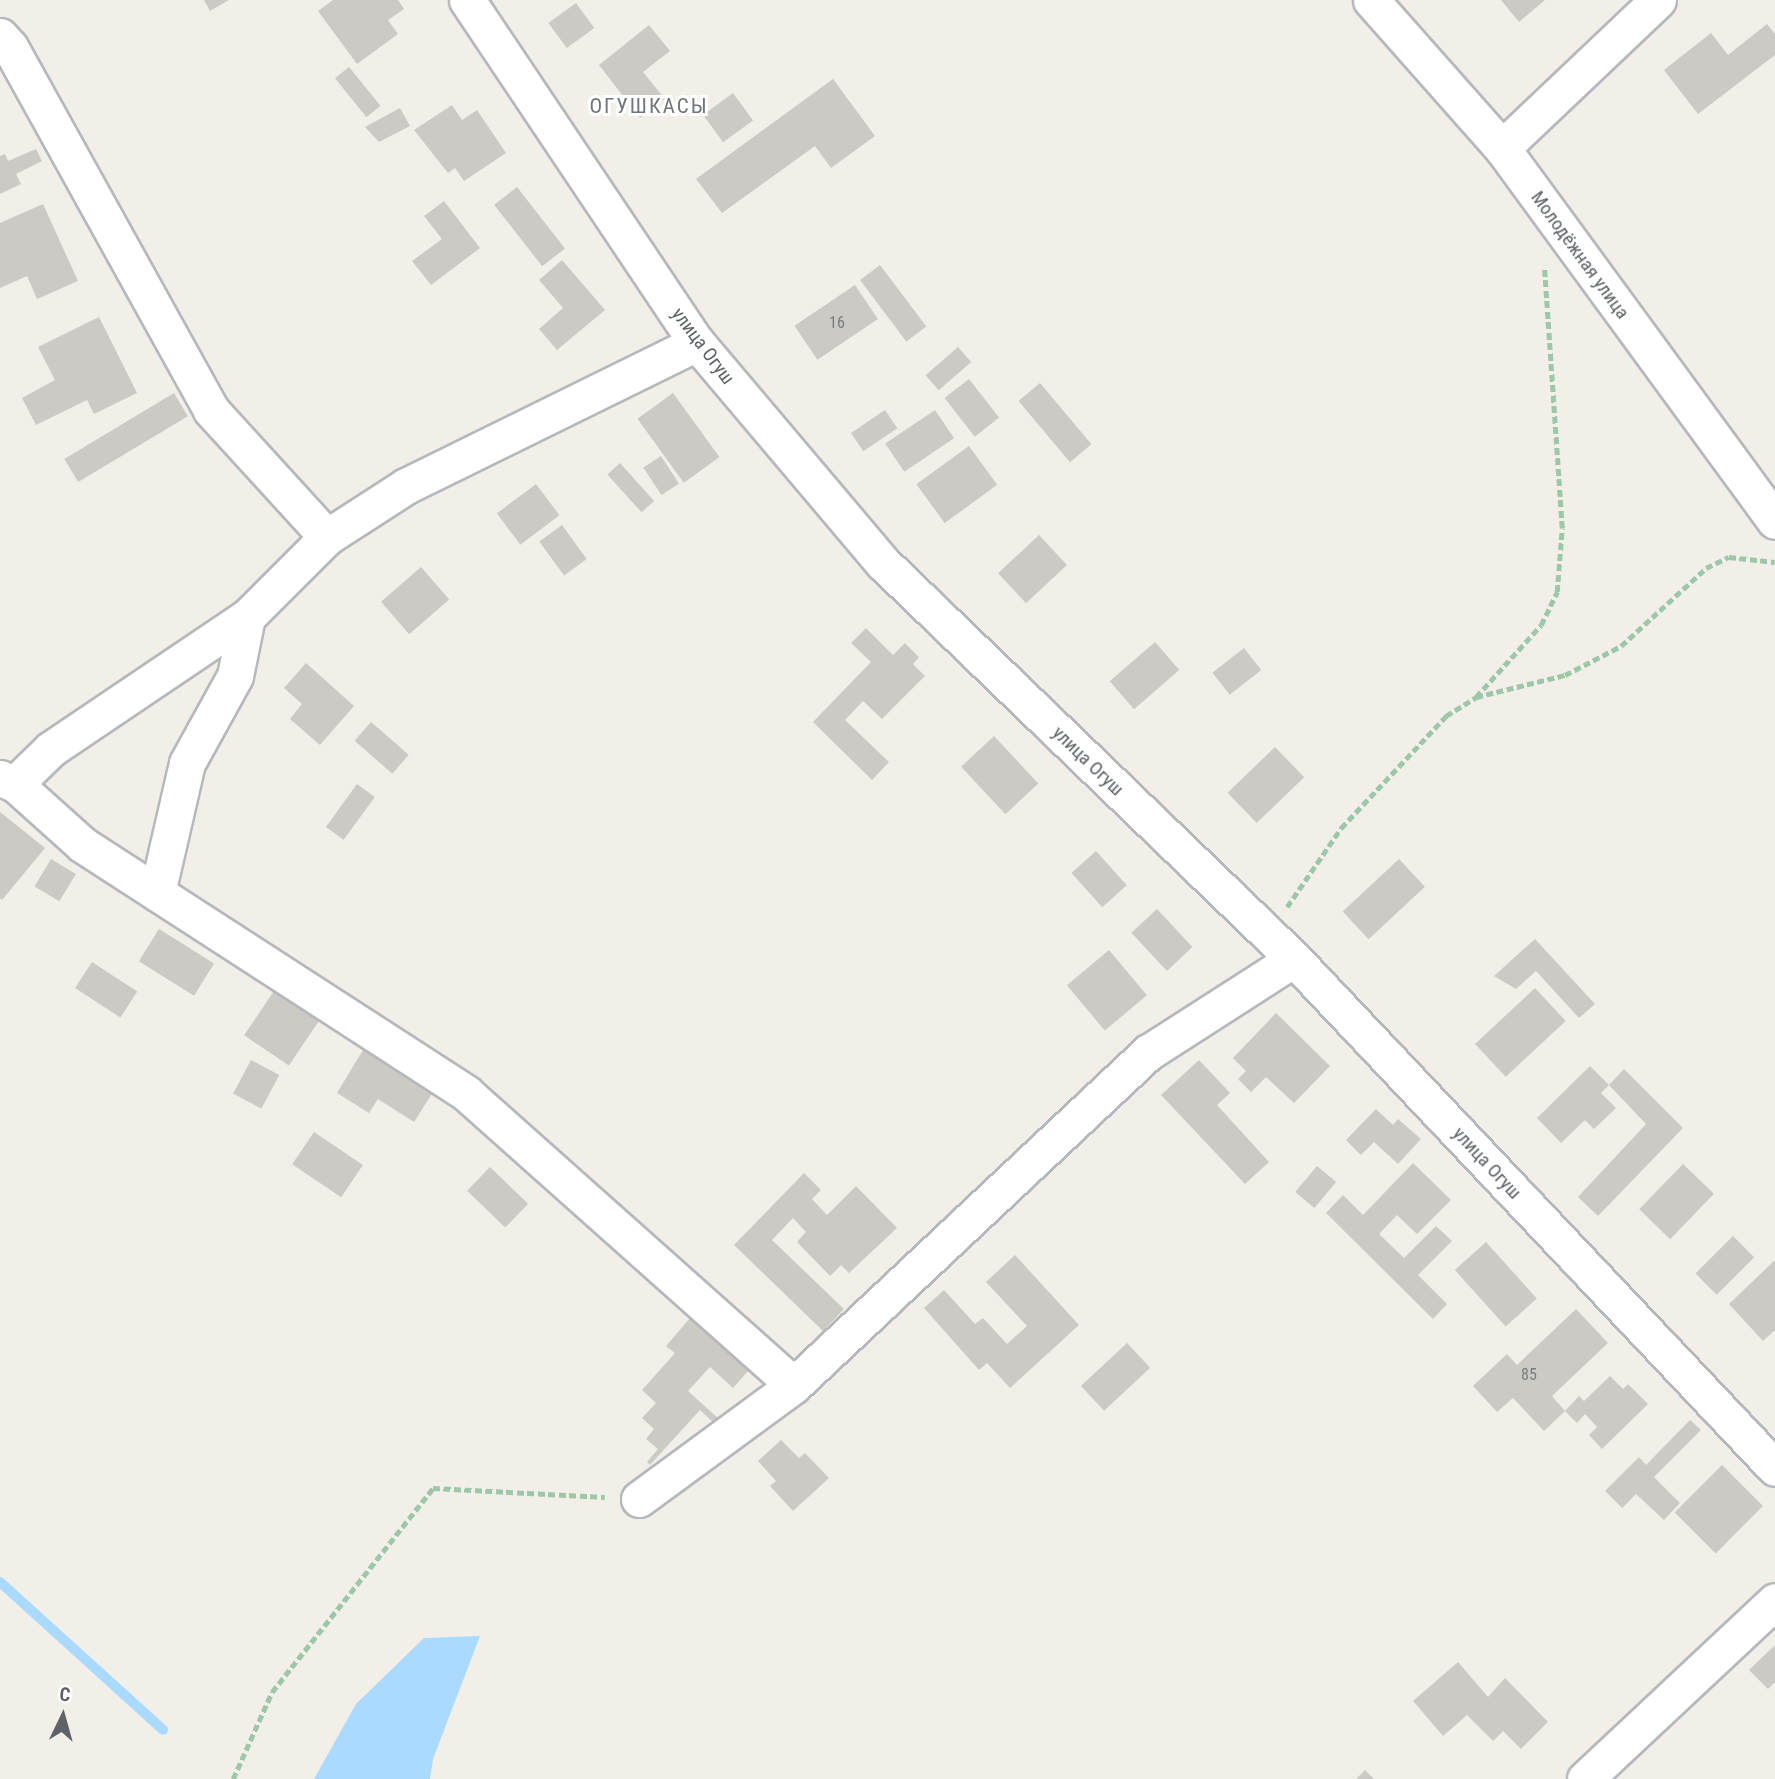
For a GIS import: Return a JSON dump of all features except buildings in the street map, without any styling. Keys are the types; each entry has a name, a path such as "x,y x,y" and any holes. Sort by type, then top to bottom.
{"street":[{"name":"улица Огуш","path":"467,0 697,343 883,563 1294,959 1775,1468"},
{"name":"Молодёжная улица","path":"1371,0 1502,148 1775,521"},
{"path":"1502,148 1658,0"},
{"path":"0,36 10,47 211,410 327,537"},
{"path":"697,343 406,486 327,537 247,617 7,781 83,845 466,1093 794,1385"},
{"path":"157,892 187,763 236,676 247,617"},
{"path":"639,1499 794,1385 1149,1052 1294,959"},
{"path":"1585,1779 1775,1601"}],"path":[{"path":"1268,933 1341,828 1446,716 1476,697 1541,625 1557,592 1562,527 1544,258"},
{"path":"1476,697 1565,675 1621,646 1706,568 1729,557 1775,562"},
{"path":"233,1779 272,1692 433,1488 639,1499"}],"water":[{"path":"480,1636 433,1759 430,1779 314,1779 356,1704 424,1638"}],"waterway":[{"path":"0,1582 163,1730"}],"district":[{"name":"ОГУШКАСЫ","path":"649,106"}]}
